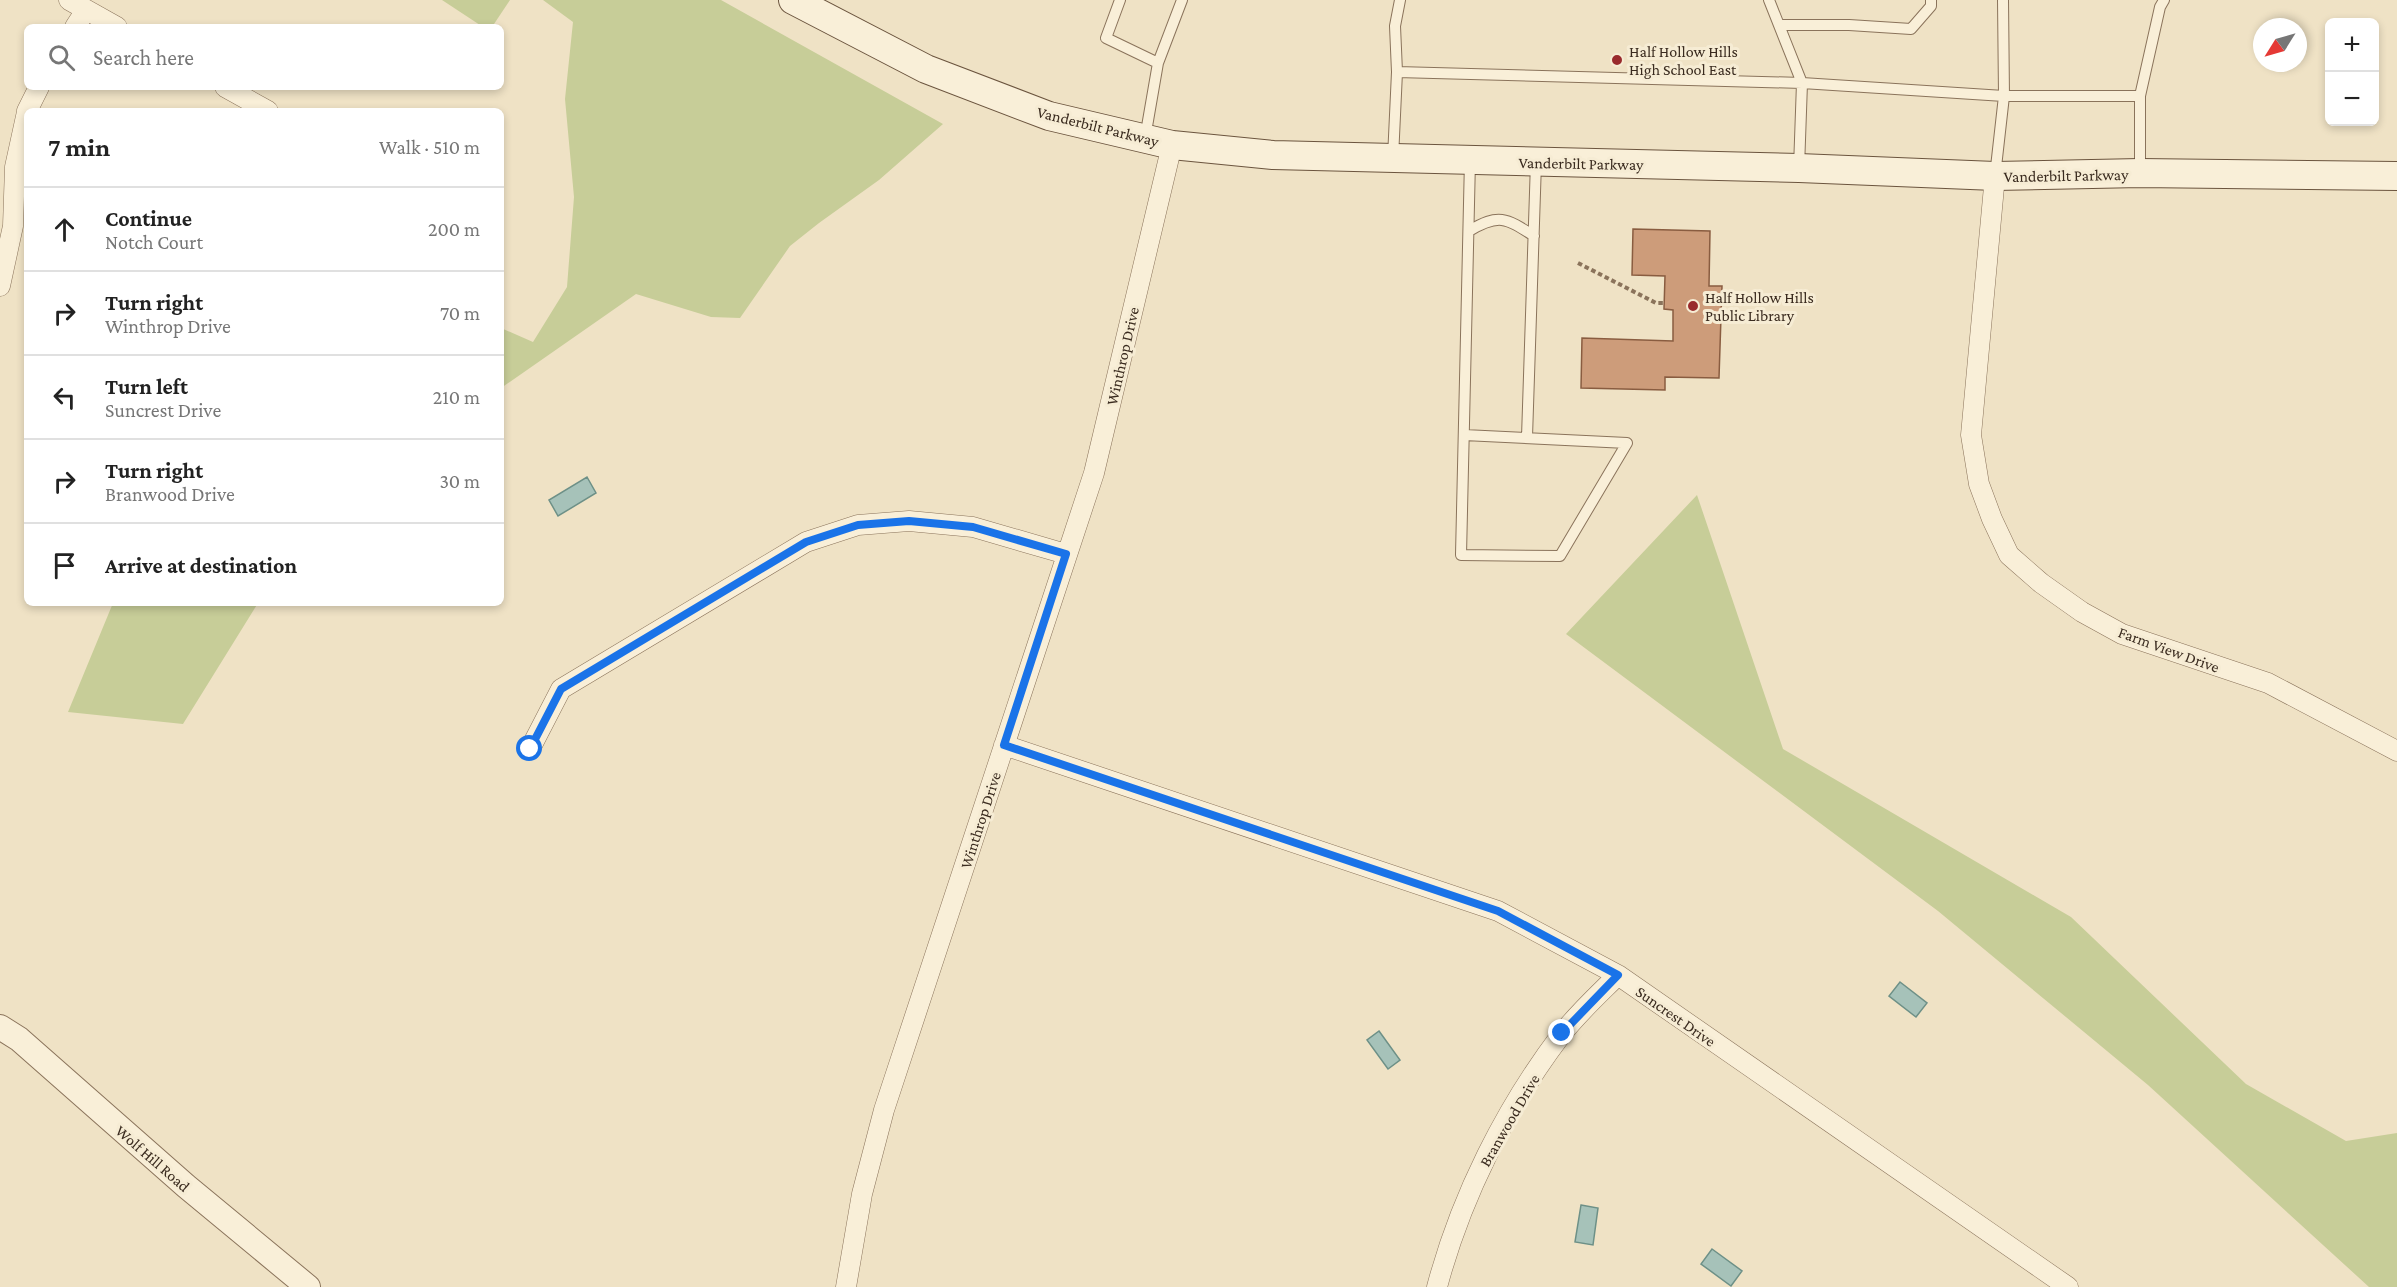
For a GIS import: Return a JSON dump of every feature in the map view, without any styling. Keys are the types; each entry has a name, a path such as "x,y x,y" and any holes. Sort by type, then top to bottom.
{"main road":[{"name":"Vanderbilt Parkway","path":"793,0 926,69 1049,116 1158,142 1273,155 1799,168 1995,176 2140,173 2397,176"}],"street":[{"path":"69,0 112,24"},
{"path":"77,24 86,10"},
{"path":"28,108 38,90"},
{"path":"230,90 263,108"},
{"path":"0,285 13,226 15,167 24,125"},
{"name":"Winthrop Drive","path":"846,1287 862,1194 884,1110 1094,473 1158,142"},
{"name":"Farm View Drive","path":"1995,176 1971,435 1979,484 2009,555 2041,584 2082,612 2122,634 2268,683 2397,751"},
{"path":"530,749 561,689 806,542 858,525 909,521 973,527 1066,554"},
{"name":"Suncrest Drive","path":"1004,745 1498,911 1618,975 2068,1287"},
{"name":"Branwood Drive","path":"1437,1287 1448,1249 1479,1173 1514,1104 1562,1033 1618,975"},
{"name":"Wolf Hill Road","path":"0,1027 19,1038 186,1186 308,1287"}],"lane":[{"path":"1120,0 1106,38 1158,63"},
{"path":"1158,142 1158,63 1182,0"},
{"path":"1393,158 1395,26 1400,0"},
{"path":"1769,0 1802,83 1799,168"},
{"path":"1780,25 1849,25 1911,29 1931,6 1931,0"},
{"path":"1995,176 2004,96 2003,0"},
{"path":"2140,173 2140,96 2160,7 2164,0"},
{"path":"1396,72 1802,83 2004,96 2140,96"},
{"path":"1464,435 1628,443 1560,556 1461,555 1470,160"},
{"path":"1527,437 1536,162"},
{"path":"1469,231 1488,220 1501,218 1512,221 1534,236"}],"path":[{"path":"1578,263 1656,303 1664,303"}],"green space":[{"path":"442,0 510,0 494,24 478,24"},
{"path":"543,0 721,0 943,124 879,180 790,246 740,318 711,317 636,294 504,386 504,329 533,342 567,287 574,197 565,99 573,22"},
{"path":"1697,495 1783,749 2071,917 2246,1084 2346,1141 2397,1133 2397,1287 2369,1287 2148,1085 1938,911 1566,634"},
{"path":"112,606 256,606 183,724 68,712"}],"water":[{"path":"587,477 596,493 558,516 549,500"},
{"path":"1900,982 1927,1003 1916,1017 1889,996"},
{"path":"1379,1031 1400,1060 1388,1069 1367,1040"},
{"path":"1581,1205 1598,1208 1593,1245 1575,1242"},
{"path":"1712,1249 1742,1271 1731,1286 1701,1264"}],"building":[{"name":"Half Hollow Hills Public Library","path":"1633,229 1710,231 1709,286 1722,286 1719,378 1665,377 1665,390 1581,388 1582,338 1673,341 1673,310 1664,309 1665,276 1632,275"}],"place":[{"name":"Half Hollow Hills High School East","path":"1617,60"},
{"name":"Half Hollow Hills Public Library","path":"1693,306"}],"route":[{"path":"530,749 561,689 806,542 858,525 909,521 973,527 1066,554 1004,745 1498,911 1618,975 1562,1033"}]}
